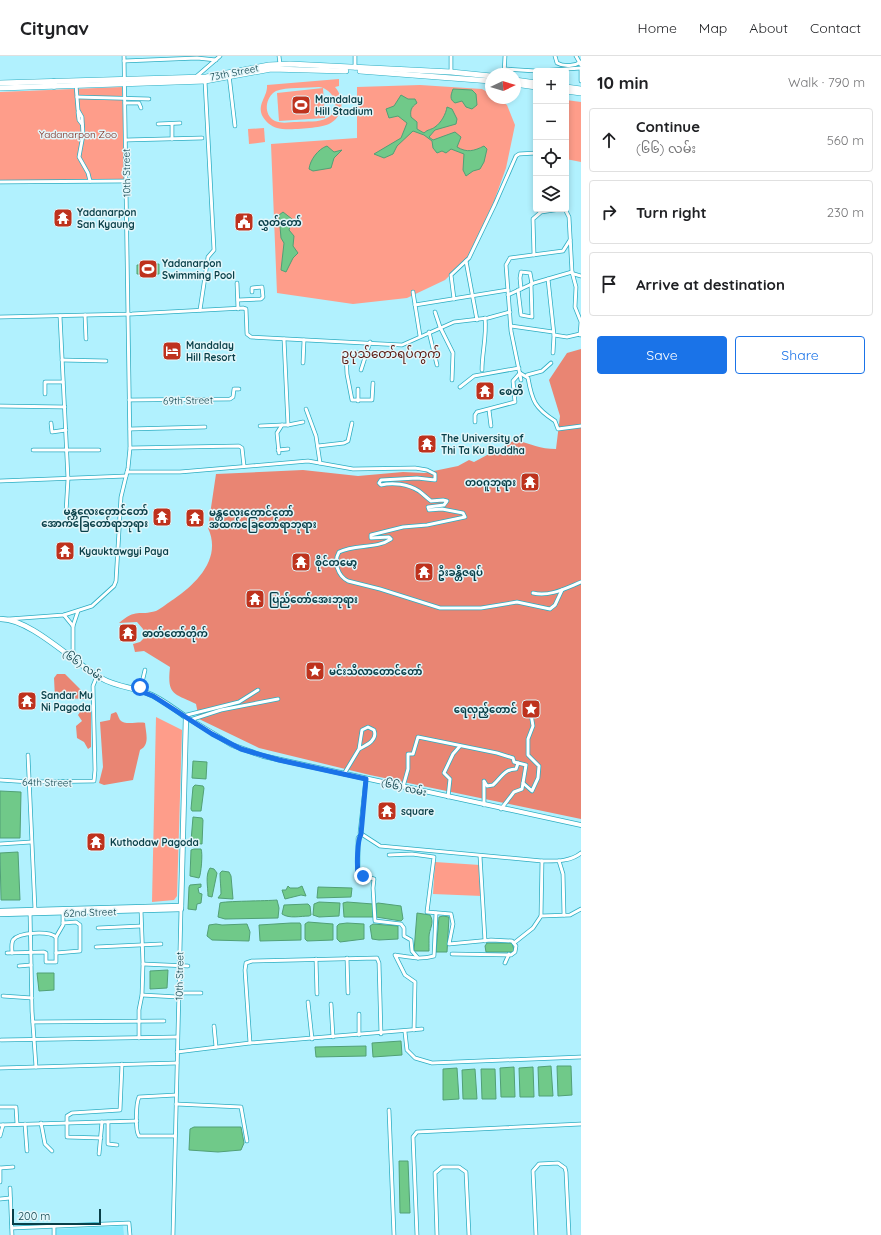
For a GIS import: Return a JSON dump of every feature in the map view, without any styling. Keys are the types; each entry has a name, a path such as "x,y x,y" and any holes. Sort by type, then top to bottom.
{"main road":[{"name":"73th Street","path":"229,76 259,67 317,64 355,68 451,72 485,75"},
{"name":"73th Street","path":"0,88 76,83 205,79 261,71 290,69 382,73 485,81"},
{"path":"521,81 533,82"},
{"name":"73th Street","path":"0,84 54,84"},
{"path":"521,85 533,87"},
{"path":"569,87 581,89"},
{"path":"569,91 581,93"},
{"name":"(၆၆) လမ်း","path":"0,619 8,619 26,626 97,676 116,685 153,696 187,718"},
{"name":"10th Street","path":"181,907 187,718"},
{"name":"62nd Street","path":"0,911 63,911 181,907"},
{"name":"62nd Street","path":"97,910 141,910 154,908"},
{"name":"62nd Street","path":"0,914 32,911"}],"street":[{"name":"10th Street","path":"8,619 64,615 78,611 94,605 115,584 121,497 127,472 130,448 124,56"},
{"path":"195,79 220,56"},
{"path":"279,56 280,65"},
{"path":"355,56 355,68"},
{"path":"450,78 451,56"},
{"path":"504,68 505,56"},
{"path":"555,56 557,63 560,65 581,63"},
{"path":"576,56 581,63"},
{"path":"124,63 197,58 216,60"},
{"path":"569,69 581,68 581,81"},
{"path":"521,70 533,71"},
{"path":"229,76 235,126"},
{"path":"200,310 208,258 214,250 205,79"},
{"path":"76,83 78,112 82,117 83,126 83,138 79,157 88,173 90,181"},
{"path":"77,97 139,103 141,108"},
{"path":"125,101 149,99"},
{"path":"158,124 180,123"},
{"path":"172,124 172,139"},
{"path":"126,140 202,138"},
{"path":"454,299 451,275 466,261 496,204 516,156 519,154 533,153"},
{"path":"0,182 126,181"},
{"path":"534,254 533,219 541,212"},
{"path":"511,326 553,333 561,337 580,334 581,322 575,307 576,287 573,273 569,217 566,212"},
{"path":"522,380 511,326 506,265 507,260 515,257 563,251 570,240"},
{"path":"466,261 477,320"},
{"path":"521,272 530,274 531,284 532,317 521,315 521,272"},
{"path":"508,295 548,278 573,273 581,276"},
{"path":"548,278 553,333 553,353"},
{"path":"238,283 238,308"},
{"path":"238,300 261,299 263,297 262,287 252,288 252,292"},
{"path":"415,305 473,297 508,290"},
{"path":"413,292 420,336"},
{"path":"0,317 128,314 238,308 246,309 249,336 402,345 410,343 420,336 454,322 477,320 510,312"},
{"path":"435,312 440,327 453,353 452,380"},
{"path":"85,315 86,339"},
{"path":"60,316 68,478 66,512"},
{"path":"482,370 484,341 487,333 485,318"},
{"path":"429,332 437,365"},
{"path":"284,339 288,425"},
{"path":"303,363 304,340"},
{"path":"361,370 370,342"},
{"path":"367,352 347,353 346,356 352,400 358,402 372,400 373,383"},
{"path":"62,360 106,361"},
{"path":"520,373 527,376 542,371 551,363"},
{"path":"460,386 474,376 519,368"},
{"path":"475,422 475,415 477,412 489,410 495,406 515,402 513,381 520,373"},
{"path":"527,376 534,402 543,414 555,421 558,429 581,426"},
{"path":"46,394 45,383 63,382"},
{"name":"69th Street","path":"129,400 230,399 232,398 234,389 239,389"},
{"path":"358,389 358,402"},
{"path":"0,406 65,408"},
{"path":"306,409 318,446 320,463"},
{"path":"489,410 491,426"},
{"path":"260,426 288,425 303,422"},
{"path":"51,423 52,432 66,430"},
{"path":"318,446 348,441 352,423"},
{"path":"282,425 277,433 278,452 288,449"},
{"path":"130,429 205,427"},
{"path":"130,448 171,449 239,446 242,448 244,466"},
{"path":"33,450 99,450"},
{"path":"127,472 180,472 308,461 353,469 415,468 427,470 435,474 436,477 434,480 417,478 381,480 379,484 395,484 411,487 418,490 431,501 443,500 447,502 444,505 430,505 428,507 429,510 442,509 464,513 465,516 427,525 398,528 371,535 371,538 389,537 391,539 374,545 350,548 339,552 336,562 341,576 348,581 380,589 427,605 447,609 481,608 518,602 550,609 555,605 562,590"},
{"path":"0,481 126,476"},
{"path":"533,594 540,595 562,590 581,582"},
{"path":"73,659 72,626 78,611"},
{"path":"64,615 72,626"},
{"path":"140,691 145,670"},
{"name":"64th Street","path":"0,780 30,782 94,781 94,686 97,676"},
{"path":"187,718 202,710 239,702 258,690"},
{"path":"187,718 278,699"},
{"path":"523,784 532,791 538,778 539,766 528,755 528,739 533,726 529,702 535,703"},
{"name":"(၆၆) လမ်း","path":"187,718 241,749 366,779 581,825"},
{"path":"344,774 359,749 364,728 368,727 374,730 375,735 372,741 359,749"},
{"path":"403,787 408,769 408,754 413,754 418,737 497,753 513,758 514,762 526,765 521,790 514,792 501,809"},
{"path":"448,797 450,779 444,773 453,754 460,746"},
{"path":"28,755 30,782 32,911 31,965 36,1067"},
{"path":"484,805 484,781 487,786 493,785 502,774 509,769 516,769 518,763"},
{"path":"366,779 361,834 358,838 358,874 374,880 375,920 401,924 404,928 404,936 411,940 412,950 418,958"},
{"path":"361,834 384,848 542,861 559,861 577,857 581,853"},
{"path":"0,844 31,842"},
{"path":"389,855 412,854 434,857 427,912 451,914 453,924 449,944 510,940 514,943"},
{"path":"480,856 485,941"},
{"path":"514,943 533,928 542,916 542,861"},
{"path":"559,861 563,874 564,916"},
{"name":"10th Street","path":"173,1235 181,907"},
{"path":"542,916 564,916 574,914 581,909"},
{"path":"139,1038 139,1008 142,995 143,964 141,910"},
{"path":"7,953 45,952 46,962 56,962 56,937 63,923 63,911"},
{"path":"414,1030 415,982 405,975 395,955 412,959 434,956 436,913"},
{"path":"56,953 80,951 80,925 76,922 63,923"},
{"path":"98,928 141,926"},
{"path":"12,953 14,939 31,934 50,933 56,937"},
{"path":"452,954 511,955 515,952 514,943"},
{"path":"96,947 160,944"},
{"path":"505,963 509,954"},
{"path":"347,958 348,993"},
{"path":"250,1043 246,963 252,961 378,958 381,1034"},
{"path":"316,959 317,994"},
{"path":"143,964 188,966"},
{"path":"19,966 31,965"},
{"path":"142,995 178,995 201,993"},
{"path":"3,996 32,998"},
{"path":"308,1002 312,1039"},
{"path":"331,1004 333,1037"},
{"path":"359,1014 359,1035"},
{"path":"33,1022 164,1021"},
{"path":"214,1026 216,1047"},
{"path":"177,1052 250,1043 381,1034 422,1029"},
{"path":"405,1032 407,1050 415,1058 432,1064 581,1057"},
{"path":"1,1040 177,1037"},
{"path":"101,1138 67,1137 66,1116 69,1114 120,1110 122,1064"},
{"path":"0,1068 122,1064 177,1064"},
{"path":"175,1136 139,1136 137,1133 137,1121 139,1097 176,1095"},
{"path":"176,1104 241,1107 247,1141"},
{"path":"0,1107 16,1107 16,1124"},
{"path":"389,1110 394,1235"},
{"path":"0,1136 2,1125 137,1121"},
{"path":"99,1154 102,1122"},
{"path":"108,1122 108,1144 117,1145"},
{"path":"41,1123 45,1144 52,1150"},
{"path":"24,1124 27,1151"},
{"path":"417,1235 413,1137 416,1132 581,1124"},
{"path":"536,1235 533,1171 539,1164 558,1163 563,1166 566,1172 569,1235"},
{"path":"0,1182 0,1168 13,1167"},
{"path":"437,1235 435,1172 438,1168 447,1167 460,1168 466,1172 469,1235"},
{"path":"10,1188 12,1235"},
{"path":"0,1199 10,1198"},
{"path":"12,1228 129,1223 130,1235"},
{"path":"54,1227 54,1235"}],"shaded area":[{"path":"453,89 472,90 476,94 477,105 472,109 466,107 462,101 455,103 451,98"},
{"path":"401,95 408,99 415,99 417,103 411,109 411,117 417,122 417,129 424,133 434,128 439,123 447,107 452,109 457,119 456,124 435,130 429,137 433,140 455,132 461,137 457,147 461,149 470,151 484,146 487,149 484,162 480,169 473,171 466,176 463,170 464,154 451,149 446,153 442,151 437,153 433,148 432,141 424,135 413,131 397,146 393,154 384,158 374,154 401,138 407,123 398,116 389,118 386,109 394,106"},
{"path":"327,146 334,152 342,150 334,158 331,168 313,171 309,169 315,155"},
{"path":"283,212 292,219 289,230 294,236 293,246 298,253 293,258 286,272 281,270 284,243 281,238 279,215"},
{"name":"Yadanarpon Swimming Pool","path":"159,264 159,274 137,274 137,265"},
{"path":"581,349 581,819 370,775 259,748 199,719 196,704 173,692 169,676 170,667 144,651 135,652 133,644 140,642 145,637 143,629 137,622 119,623 125,618 134,614 156,611 161,608 183,593 205,569 212,550 212,539 208,528 216,474 303,470 358,476 403,472 424,473 458,466 469,460 474,462 515,440 540,447 556,449 560,416 549,380 567,353"},
{"path":"57,674 65,674 87,694 87,699 55,698 54,678"},
{"path":"84,706 91,706 91,747 88,749 84,742 77,738 76,726 82,721 78,715"},
{"path":"116,712 122,722 145,723 146,742 140,750 133,780 104,785 99,783 103,767 100,722 110,720 111,714"},
{"path":"193,761 207,762 206,779 192,778"},
{"path":"195,785 203,786 204,788 201,811 192,811 191,809 193,787"},
{"path":"0,791 21,792 20,838 0,838"},
{"path":"193,817 202,818 203,820 202,844 192,843 191,841"},
{"path":"201,849 202,851 202,864 199,878 190,876 191,850"},
{"path":"18,852 20,900 1,900 0,853"},
{"path":"210,868 214,869 217,873 212,897 208,896 207,878"},
{"path":"222,871 229,872 231,876 233,899 218,898 221,894 220,873"},
{"path":"201,884 201,887 198,888 199,893 202,894 201,903 197,904 196,910 188,909 190,885"},
{"path":"288,886 290,888 298,888 302,886 306,896 301,895 285,899 282,890 286,890"},
{"path":"318,887 352,888 351,897 317,898"},
{"path":"277,900 279,908 278,918 225,919 218,917 220,903"},
{"path":"319,902 340,903 339,916 319,917 313,915 314,904"},
{"path":"343,903 373,904 373,917 344,917"},
{"path":"308,904 310,906 311,915 309,916 292,917 282,914 284,905"},
{"path":"376,904 401,906 403,919 401,921 376,917"},
{"path":"417,913 430,915 432,921 429,934 429,951 414,951"},
{"path":"439,917 449,917 447,952 436,952"},
{"path":"308,922 333,924 333,940 307,941 305,939 305,924"},
{"path":"300,923 301,940 260,941 259,925"},
{"path":"247,924 250,932 249,941 212,940 207,936 209,925"},
{"path":"339,924 364,924 364,939 340,942 337,939 337,926"},
{"path":"373,924 398,926 398,939 372,939 370,926"},
{"path":"487,943 512,943 514,950 513,952 486,952 485,946"},
{"path":"168,970 167,988 150,989 150,971"},
{"path":"37,973 54,973 54,990 39,991"},
{"path":"401,1041 402,1055 373,1057 372,1043"},
{"path":"366,1046 366,1056 316,1057 315,1047"},
{"path":"551,1066 553,1096 539,1096 538,1067"},
{"path":"557,1066 571,1066 572,1095 558,1096"},
{"path":"514,1067 515,1097 501,1097 500,1068"},
{"path":"533,1067 534,1097 520,1097 519,1068"},
{"path":"457,1068 459,1099 443,1100 443,1069"},
{"path":"475,1069 477,1099 463,1099 462,1070"},
{"path":"481,1069 495,1069 496,1099 482,1099"},
{"path":"194,1127 241,1127 244,1143 241,1150 218,1152 189,1150 190,1129"},
{"path":"399,1161 408,1161 410,1213 400,1213"},
{"path":"123,1226 124,1235 56,1235 56,1229"}],"green space":[{"path":"339,79 339,86 335,87 340,96 341,102 338,117 329,124 311,128 277,128 267,122 261,112 261,104 266,93 267,85","holes":["319,87 329,92 335,100 335,110 324,120 286,123 275,121 269,115 267,110 268,102 272,94 276,91"]},
{"path":"420,85 482,89 485,91 485,104 507,105 515,125 506,168 489,215 468,258 445,280 407,298 353,304 277,293 271,144 357,138 357,87"},
{"name":"Yadanarpon Zoo","path":"122,87 125,180 0,181 0,92"},
{"name":"Mandalay Hill Stadium","path":"323,88 325,118 279,121 277,93"},
{"path":"569,100 581,102 581,162 569,160"},
{"path":"264,128 265,142 249,144 248,129"},
{"path":"156,717 182,730 177,896 174,900 152,902"},
{"path":"435,862 480,865 482,896 433,894"}],"place":[{"name":"Mandalay Hill Stadium","path":"301,105"},
{"name":"Yadanarpon San Kyaung","path":"63,218"},
{"name":"လွှတ်တော်","path":"244,222"},
{"name":"Yadanarpon Swimming Pool","path":"148,269"},
{"name":"Mandalay Hill Resort","path":"172,351"},
{"name":"စေတီ","path":"485,391"},
{"name":"The University of Thi Ta Ku Buddha","path":"427,444"},
{"name":"တဝဂူဘုရား","path":"530,482"},
{"name":"မန္တ‌လေးတောင်တော် အောက်ခြေတော်ရာဘုရား‌","path":"162,517"},
{"name":"မန္တ‌လေးတောင်တော် အထက်ခြေတော်ရာဘုရား‌","path":"195,518"},
{"name":"Kyauktawgyi Paya","path":"65,551"},
{"name":"စိုင်တမော့","path":"301,562"},
{"name":"ဦးခန္တီဇရပ်","path":"424,572"},
{"name":"ပြည်တော်အေးဘုရား","path":"255,599"},
{"name":"ဓာတ်တော်တိုက်","path":"128,633"},
{"name":"မင်းသီလာတောင်တော်","path":"315,671"},
{"name":"Sandar Mu Ni Pagoda","path":"27,701"},
{"name":"ရေလှည့်တောင်","path":"531,709"},
{"name":"square","path":"387,811"},
{"name":"Kuthodaw Pagoda","path":"96,842"}],"district":[{"name":"ဥပုသ်တော်ရပ်ကွက်","path":"391,354"}],"route":[{"path":"140,687 140,691 153,696 212,734 241,749 279,760 366,779 361,834 358,838 359,852 357,866 358,874 363,876"}]}
